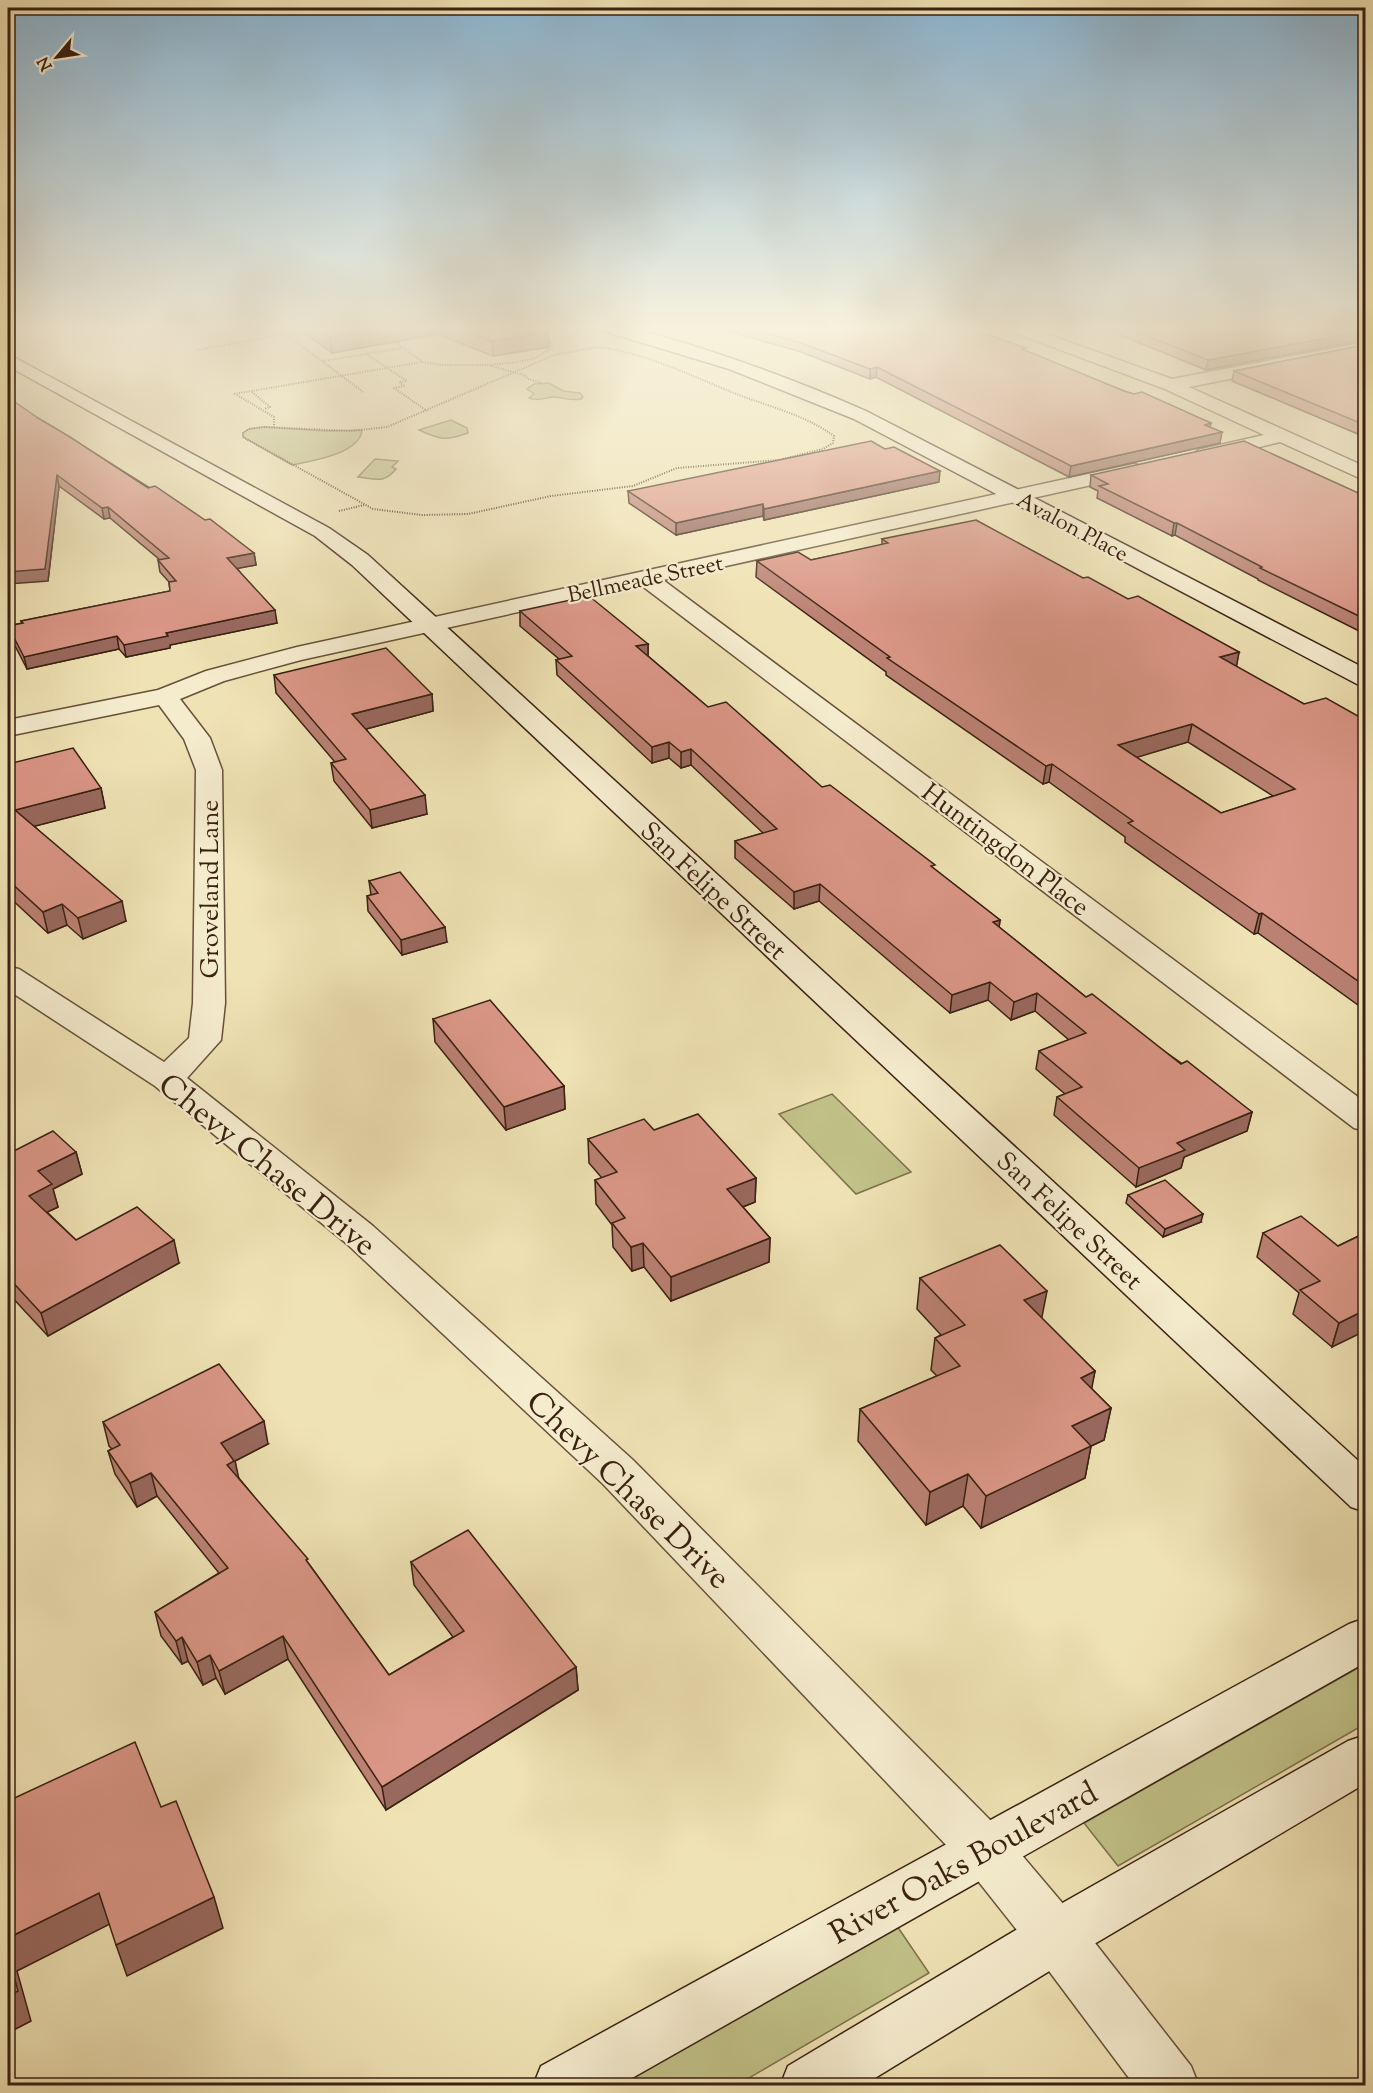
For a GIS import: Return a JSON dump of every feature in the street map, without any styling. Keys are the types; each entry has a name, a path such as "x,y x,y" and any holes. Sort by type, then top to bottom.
{"street":[{"name":"San Felipe Street","path":"127,425 322,532 360,560 1365,1495"},
{"name":"Avalon Place","path":"879,425 1365,679"},
{"path":"1259,425 1365,475"},
{"path":"1180,460 1284,436"},
{"name":"Bellmeade Street","path":"8,728 165,696 215,676 297,654 1156,465"},
{"name":"Huntingdon Place","path":"646,578 1365,1120"},
{"name":"Groveland Lane","path":"165,696 197,738 209,770 209,1003 205,1040 167,1079"},
{"name":"Chevy Chase Drive","path":"8,976 167,1079 360,1235 618,1472 985,1850 1171,2085"},
{"name":"River Oaks Boulevard","path":"561,2085 1365,1638"},
{"path":"808,2085 1055,1937 1365,1756"}],"path":[{"path":"393,425 372,429 327,431 274,427 249,429 243,433 243,437 365,504 392,513 422,515 468,514 551,496 633,486 677,468 779,460 823,449 833,443 834,436 818,425"},
{"path":"349,509 365,504"}],"green space":[{"path":"436,425 460,425 467,428 468,433 443,438 419,430"},
{"path":"264,427 327,431 362,430 353,445 344,451 292,465 243,437 243,433 249,429"},
{"path":"375,459 398,461 392,467 396,469 383,479 358,477"},
{"path":"832,1094 911,1172 856,1194 779,1114"},
{"path":"1365,1664 1365,1724 1118,1866 1084,1823"},
{"path":"897,1926 929,1973 737,2085 618,2086"}],"building":[{"path":"8,425 49,425 148,488 155,486 205,520 210,519 254,553 227,558 275,610 166,633 168,636 124,645 117,636 24,657 8,626 23,623 21,621 170,591 169,582 176,581 158,560 169,558 108,507 102,508 57,475 45,569 8,572"},
{"path":"990,425 1206,425 1222,432 1071,466"},
{"path":"871,441 885,449 894,447 940,471 764,509 763,504 676,523 628,491"},
{"path":"1244,441 1365,496 1365,619 1099,486 1108,484 1091,475"},
{"path":"976,520 1083,578 1088,577 1128,599 1138,596 1239,652 1220,657 1304,704 1326,698 1365,720 1365,986 1128,823 1133,821 1052,764 1046,766 887,658 890,657 757,561 798,552 811,560 888,543 882,539","holes":["1192,724 1295,789 1221,813 1118,745"]},
{"path":"589,596 648,644 636,646 708,707 726,702 822,787 830,785 935,865 931,866 1000,920 993,922 1086,997 1092,994 1181,1064 1187,1061 1252,1112 1177,1143 1185,1150 1139,1168 1057,1097 1082,1087 1039,1051 1086,1033 1037,993 1014,1002 990,982 952,995 820,884 794,892 735,841 777,829 691,749 681,752 669,742 652,747 556,660 572,656 520,611"},
{"path":"386,648 432,694 352,714 425,795 370,810 331,763 346,759 274,675"},
{"path":"73,748 101,788 15,810 122,901 78,918 62,904 43,912 8,880 8,764"},
{"path":"400,872 445,927 401,940 367,896 378,893 369,881"},
{"path":"490,1000 564,1086 504,1107 433,1019"},
{"path":"698,1114 756,1178 727,1189 770,1238 671,1277 643,1243 631,1247 612,1223 625,1218 595,1180 617,1172 588,1139 644,1119 654,1130"},
{"path":"53,1131 76,1152 38,1171 52,1184 29,1196 76,1240 137,1207 174,1240 41,1313 8,1277 8,1154"},
{"path":"1165,1180 1203,1214 1165,1229 1128,1195"},
{"path":"1301,1216 1338,1246 1365,1233 1365,1310 1339,1323 1300,1290 1320,1281 1263,1233"},
{"path":"1000,1245 1047,1291 1024,1300 1095,1371 1081,1378 1111,1408 1072,1426 1091,1446 986,1496 968,1474 930,1492 860,1409 960,1366 935,1338 965,1325 920,1278"},
{"path":"219,1364 264,1421 221,1443 234,1461 227,1465 308,1559 306,1560 389,1675 464,1631 411,1562 468,1530 576,1667 382,1787 283,1636 219,1671 210,1655 197,1662 182,1637 176,1641 155,1612 228,1568 151,1473 130,1483 108,1451 120,1445 103,1422"},
{"path":"135,1742 161,1807 176,1801 214,1897 116,1945 99,1893 8,1938 8,1801"},
{"path":"8,1954 18,1991 8,1996"}]}
